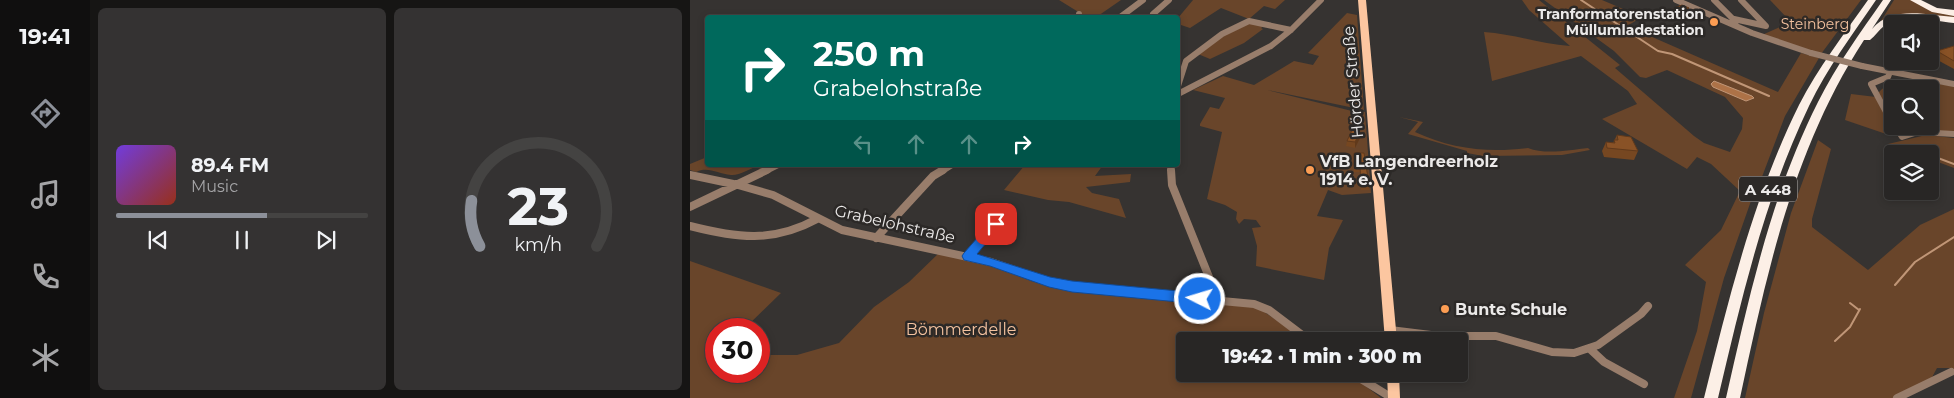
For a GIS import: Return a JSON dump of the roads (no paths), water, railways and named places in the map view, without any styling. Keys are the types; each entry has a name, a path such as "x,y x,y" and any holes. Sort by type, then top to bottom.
{"highway":[{"name":"A 448","path":"1711,398 1737,290 1771,180 1805,104 1841,44 1872,0"},
{"name":"A 448","path":"1733,398 1771,237 1788,186 1822,103 1887,0"},
{"path":"1914,0 1935,10 1954,13"},
{"path":"1859,42 1870,36 1881,24 1893,18 1911,16 1954,20"}],"main road":[{"name":"Hörder Straße","path":"1362,0 1390,332"},
{"path":"1393,382 1393,398"}],"street":[{"path":"1123,15 1143,0"},
{"path":"1158,15 1151,13 1169,0"},
{"path":"1180,93 1265,50 1291,30 1321,0"},
{"path":"1676,0 1739,28 1811,53 1862,66 1954,84"},
{"path":"1714,0 1734,18 1739,28"},
{"path":"1734,18 1766,26 1741,0"},
{"path":"1180,72 1186,61 1215,38 1249,21 1291,30"},
{"path":"1180,59 1186,61"},
{"path":"1884,108 1871,84 1888,77 1890,72"},
{"path":"1939,133 1954,134"},
{"path":"690,207 774,167"},
{"path":"876,238 933,176 949,167"},
{"path":"1171,167 1172,186 1215,292 1216,300"},
{"name":"Grabelohstraße","path":"690,175 737,184 782,199 817,219 842,230 968,256 1049,282 1072,287 1250,303 1262,306 1298,332"},
{"name":"Grabelohstraße","path":"690,226 730,234 778,234 792,231 817,219"},
{"name":"Grabelohstraße","path":"968,256 996,224"},
{"path":"1468,336 1496,336 1562,353 1590,349 1641,314 1648,306"},
{"path":"1590,349 1604,362 1644,384"},
{"path":"1897,398 1951,372"},
{"path":"1367,382 1393,398"}],"waterway":[{"path":"1581,0 1658,51 1672,54 1769,96"},
{"path":"1939,158 1954,164"},
{"path":"1895,285 1915,262 1954,237"},
{"path":"1850,303 1859,310"},
{"path":"1835,341 1850,327 1860,309"}],"place":[{"name":"Tranformatorenstation Müllumladestation","path":"1714,22"},
{"name":"VfB Langendreerholz 1914 e. V.","path":"1310,170"},
{"name":"Bunte Schule","path":"1445,309"}],"park label":[{"name":"Steinberg","path":"1815,24"},
{"name":"Bömmerdelle","path":"961,329"}]}
